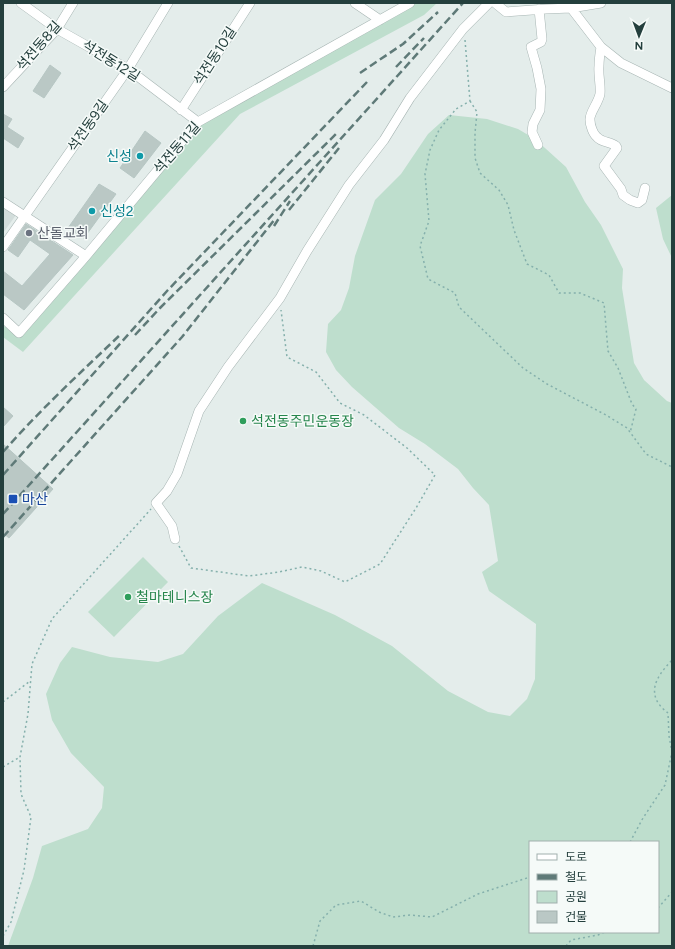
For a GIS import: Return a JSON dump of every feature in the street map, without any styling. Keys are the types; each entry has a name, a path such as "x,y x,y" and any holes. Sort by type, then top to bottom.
{"street":[{"name":"석전동12길","path":"21,3 57,29 128,69 198,122"},
{"name":"석전동8길","path":"3,87 57,29 73,3"},
{"name":"석전동9길","path":"3,247 128,69 168,3"},
{"name":"석전동10길","path":"181,110 250,3"},
{"path":"355,3 380,20"},
{"name":"석전동11길","path":"3,318 19,332 86,256 198,122 410,3"},
{"path":"175,539 172,526 156,503 168,491 177,474 199,411 228,367 280,298 307,251 349,185 384,140 410,98 463,29 489,3"},
{"path":"495,3 506,12 545,7 571,8 601,3"},
{"path":"538,145 532,132 533,124 540,110 540,89 537,68 531,48 541,42 545,7"},
{"path":"571,8 601,47 621,63 672,88"},
{"path":"601,47 599,66 600,93 598,103 592,111 589,119 592,129 597,137 603,142 612,142 617,148 604,166 621,189 623,195 638,203 642,200 645,188"},
{"path":"3,202 86,256"}],"path":[{"path":"465,40 470,101 477,112 475,158 480,173 498,190 508,205 514,230 527,264 549,276 559,293 580,293 604,303 608,351 618,368 632,404 636,409 630,433"},
{"path":"470,101 456,109 439,130 430,150 425,174 429,220 420,246 428,279 455,293 459,307 523,368 547,384 606,414 626,428 646,454 672,467"},
{"path":"175,539 190,568 249,576 302,567 321,571 345,582 380,564 435,475 407,448 364,414 340,403 316,372 287,357 280,298"},
{"path":"3,936 11,922 24,870 31,817 21,794 20,757 28,714 32,664 52,619 156,503"},
{"path":"631,841 643,818 666,785 672,752 669,736 668,713 657,702 654,687 661,673 672,660"},
{"path":"3,702 30,681"},
{"path":"3,767 20,757"},
{"path":"313,946 320,921 336,905 361,901 379,912 393,917 410,915 432,917 478,894 529,877"},
{"path":"659,907 672,892"},
{"path":"566,946 571,940 603,933"}],"shaded area":[{"path":"3,207 16,215 3,233"}],"green space":[{"path":"414,3 437,3 424,15 240,114 23,352 3,337 3,326 23,332 208,116"},
{"path":"449,115 487,119 518,129 535,139 566,167 585,202 601,225 623,269 622,288 634,363 644,380 667,401 672,403 672,946 8,946 33,878 42,846 88,829 102,808 104,787 71,753 52,720 46,694 60,663 72,647 110,657 158,662 183,654 218,616 262,583 335,615 392,646 448,691 488,712 510,716 527,699 535,679 536,624 489,591 482,572 498,561 489,505 458,469 425,444 399,428 352,387 336,370 326,352 328,324 341,310 349,288 355,256 375,200 401,174 428,134"},
{"path":"672,195 672,258 663,239 656,208"},
{"name":"철마테니스장","path":"143,557 168,582 114,637 88,612"}],"building":[{"path":"50,65 61,73 44,98 33,91"},
{"path":"3,114 12,119 7,127 24,138 18,148 3,138"},
{"name":"신성","path":"145,131 161,143 134,178 120,168"},
{"name":"신성2","path":"99,184 116,194 84,238 68,228"},
{"path":"26,224 73,255 24,310 3,294 3,271 22,286 50,254 30,240 18,257 8,250"},
{"path":"3,407 13,416 3,427"},
{"path":"3,444 53,489 9,538 3,533"}],"railway":[{"path":"3,514 463,3"},
{"path":"360,73 403,44 438,12"},
{"path":"396,67 424,38"},
{"path":"3,475 167,291 367,82"},
{"path":"135,335 160,308 336,134"},
{"path":"289,210 339,148"},
{"path":"274,226 290,201"},
{"path":"3,537 182,337 275,219"},
{"path":"3,452 46,406 121,334"}],"place":[{"name":"신성","path":"140,156"},
{"name":"신성2","path":"92,211"},
{"name":"산돌교회","path":"29,233"},
{"name":"석전동주민운동장","path":"243,421"},
{"name":"마산","path":"13,499"},
{"name":"철마테니스장","path":"128,597"}]}
